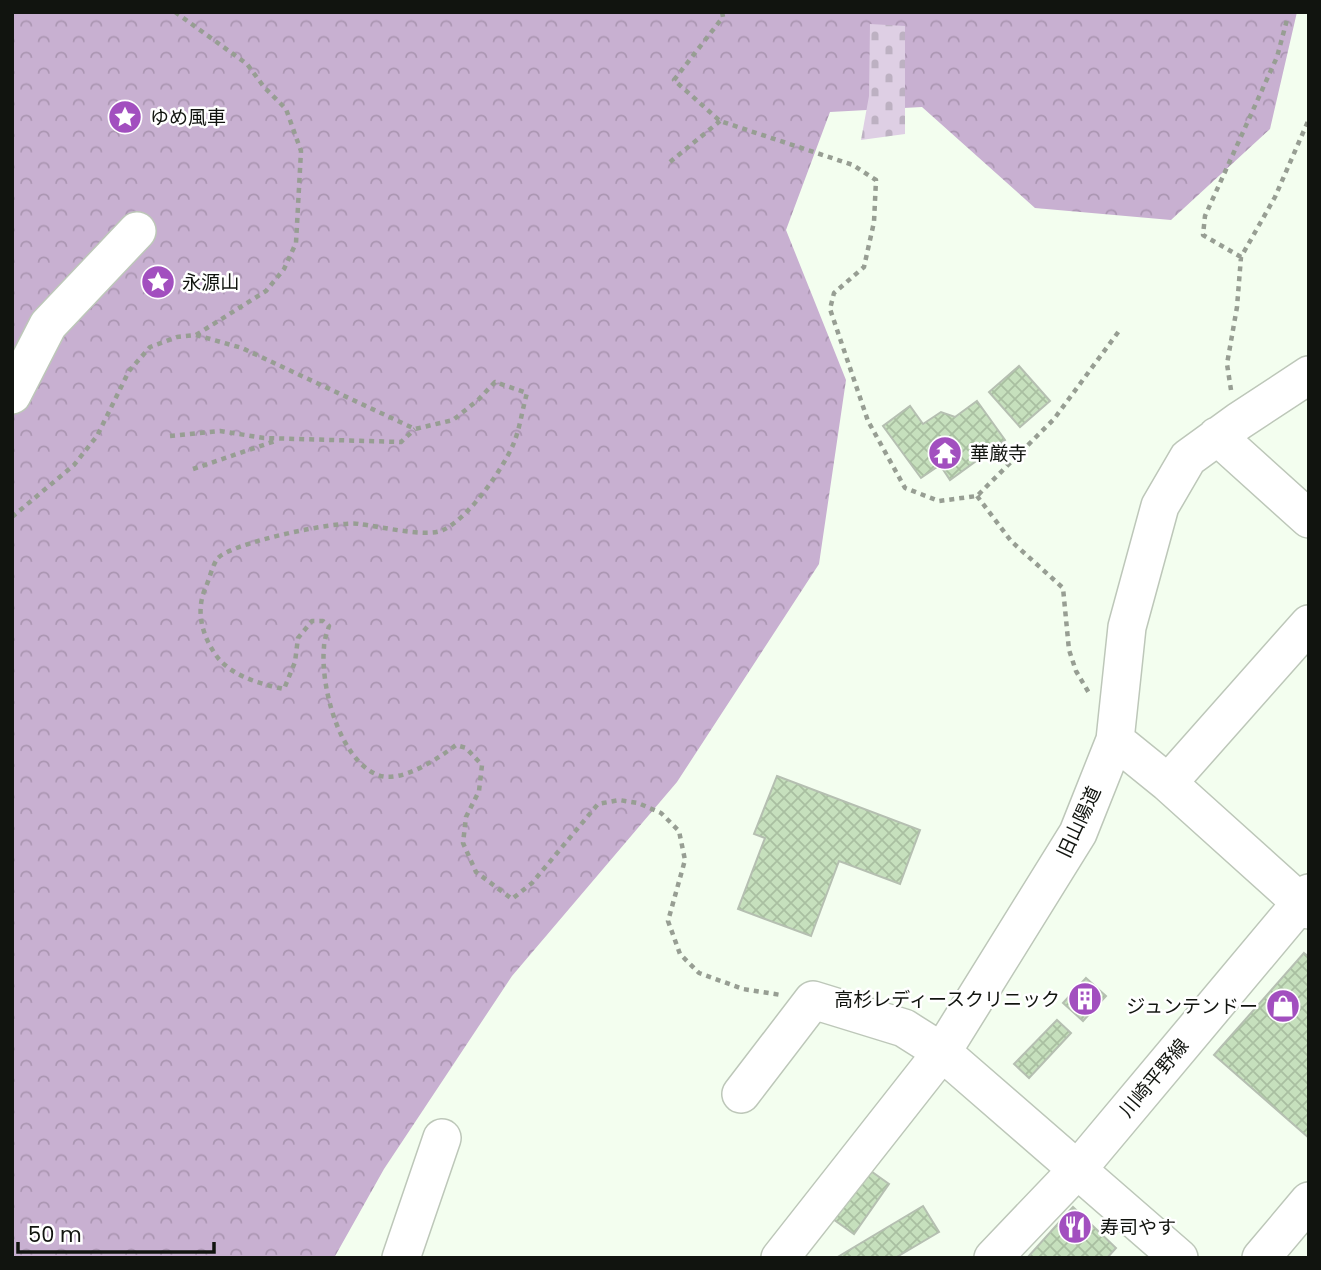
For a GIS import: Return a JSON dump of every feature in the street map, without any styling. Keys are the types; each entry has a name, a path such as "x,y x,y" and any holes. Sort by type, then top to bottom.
{"street":[{"path":"12,395 48,325 137,231"},
{"name":"旧山陽道","path":"780,1258 942,1052 1078,834 1115,740 1127,627 1160,506 1188,458 1309,375"},
{"path":"1228,429 1309,519"},
{"path":"1168,783 1309,624"},
{"path":"1115,740 1306,901"},
{"name":"川崎平野線","path":"993,1258 1077,1170 1306,901"},
{"path":"741,1094 813,1000 904,1028 942,1052 1179,1258"},
{"path":"401,1258 442,1138"},
{"path":"1261,1258 1309,1201"}],"path":[{"path":"175,12 247,64 264,87 286,109 301,152 296,243 284,270 267,291 196,335"},
{"path":"722,12 723,17 674,80 720,121 853,165 876,180 874,222 864,267 834,293 830,309 868,421 905,488 939,501 977,496 1054,419 1119,331"},
{"path":"1241,257 1203,235 1205,216 1276,57 1288,16"},
{"path":"1228,429 1227,364 1237,307 1241,257 1275,197 1309,119"},
{"path":"670,162 720,121"},
{"path":"12,517 74,465 97,436 129,371 150,347 177,337 196,335 242,348 415,429"},
{"path":"170,436 220,431 284,439 401,442 415,429 453,421 495,382 527,393 513,445 478,502 442,531 396,531 356,523 266,537 243,544 218,557 202,597 201,626 211,649 223,664 240,675 284,689 295,662 298,638 312,621 323,621 329,626 324,647 327,694 338,727 354,757 379,775 402,775 440,757 456,745 466,748 482,765 478,791 466,817 463,843 476,872 512,899 533,883 598,804 619,800 638,803 661,813 679,831 685,860 668,921 680,954 699,973 743,989 813,1000"},
{"path":"193,469 284,439"},
{"path":"977,496 1011,541 1063,588 1069,650 1076,671 1089,694"}],"green space":[{"path":"12,12 1297,12 1270,129 1171,220 1035,208 922,107 830,112 786,230 846,380 819,564 677,782 512,976 384,1169 334,1258 12,1258"},
{"path":"870,24 905,26 905,134 861,140 869,96"}],"building":[{"path":"1019,366 1050,401 1020,427 989,392"},
{"name":"華厳寺","path":"977,401 1005,440 950,480 940,465 921,478 883,426 910,406 923,424 941,412 955,417"},
{"path":"777,776 920,830 900,884 839,861 811,936 738,909 765,838 754,834"},
{"name":"ジュンテンドー","path":"1304,953 1309,957 1309,1138 1214,1055"},
{"name":"高杉レディースクリニック","path":"1086,978 1106,996 1083,1021 1063,1003"},
{"path":"1057,1020 1071,1033 1029,1078 1014,1064"},
{"path":"861,1164 889,1184 854,1234 826,1214"},
{"path":"923,1206 939,1232 895,1258 836,1258"},
{"name":"寿司やす","path":"1073,1207 1116,1248 1107,1258 1027,1258"}],"place":[{"name":"ゆめ風車","path":"125,117"},
{"name":"永源山","path":"158,282"},
{"name":"華厳寺","path":"945,453"},
{"name":"高杉レディースクリニック","path":"1085,999"},
{"name":"ジュンテンドー","path":"1283,1006"},
{"name":"寿司やす","path":"1075,1227"}]}
